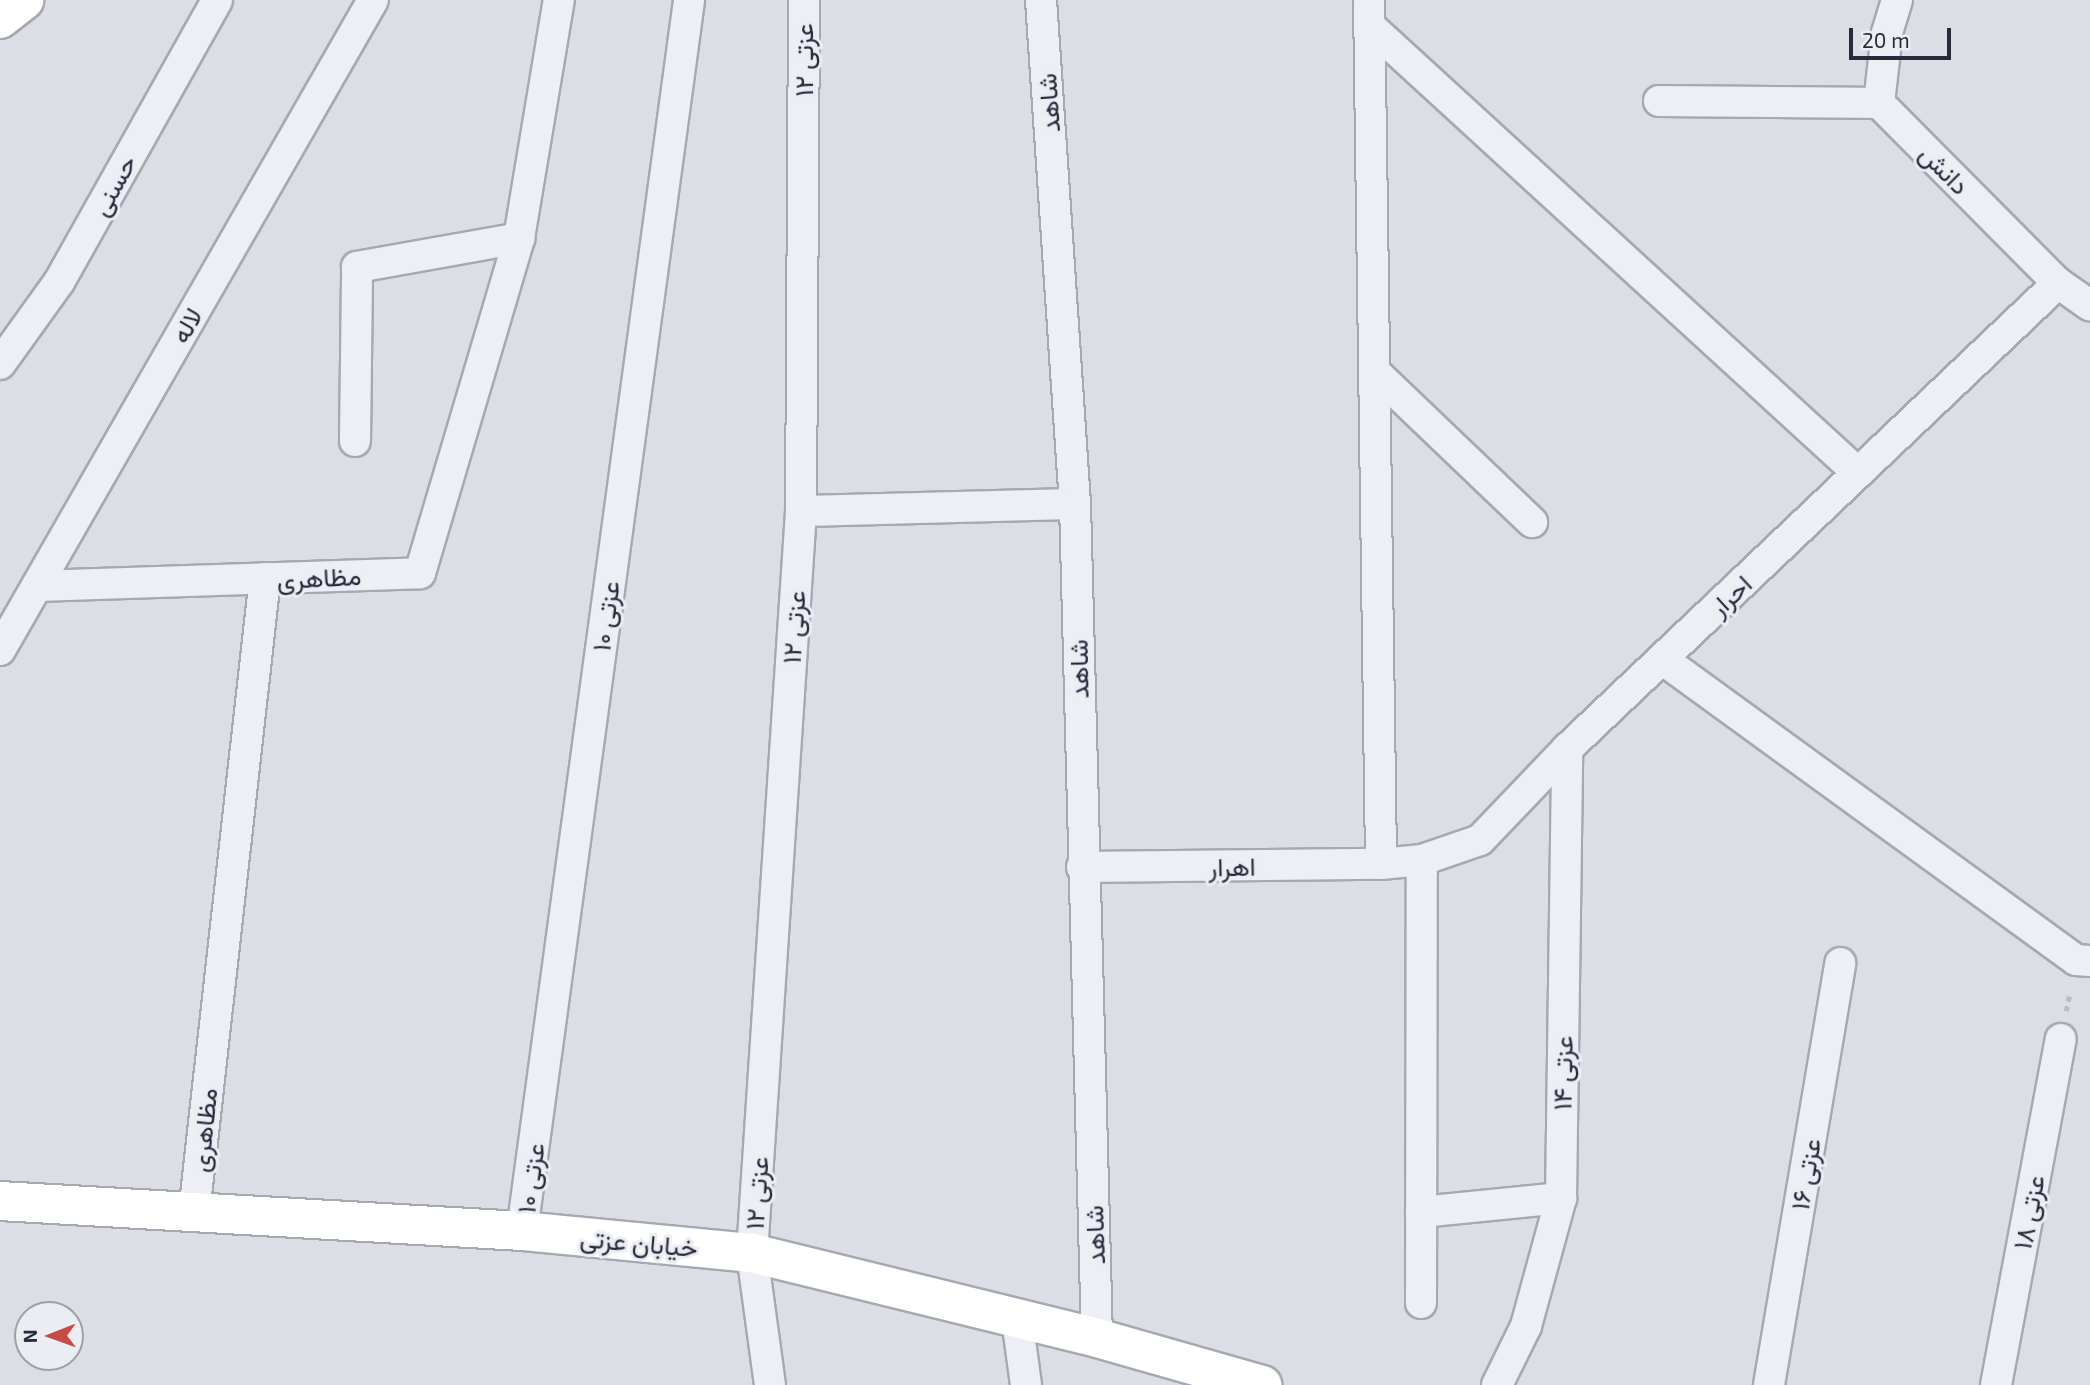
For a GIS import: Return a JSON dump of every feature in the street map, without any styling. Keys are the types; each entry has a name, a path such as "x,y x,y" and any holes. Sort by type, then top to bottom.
{"street":[{"path":"0,19 23,0"},
{"name":"حسنی","path":"0,364 59,282 216,0"},
{"name":"لاله","path":"0,650 373,0"},
{"name":"مظاهری","path":"194,1213 265,578 420,573 519,238 559,0"},
{"name":"عزتی ۱۰","path":"522,1231 689,0"},
{"name":"عزتی ۱۲","path":"770,1385 752,1253 801,511 804,0"},
{"name":"شاهد","path":"1041,0 1075,504 1082,867 1097,1338"},
{"path":"1659,101 1879,103 1887,33 1897,0"},
{"path":"1371,14 1381,864"},
{"path":"1371,14 1858,473"},
{"name":"دانش","path":"1879,103 2058,283 2090,305"},
{"path":"355,441 357,267 519,238"},
{"name":"احرار","path":"1381,864 1422,860 1480,840 1567,749 2058,283"},
{"path":"1376,373 1532,522"},
{"path":"801,511 1075,504"},
{"path":"37,586 265,578"},
{"path":"1661,659 2083,960"},
{"name":"عزتی ۱۴","path":"1497,1385 1526,1326 1561,1198 1567,749"},
{"path":"1420,1303 1422,860"},
{"name":"اهرار","path":"1082,867 1381,864"},
{"name":"عزتی ۱۶","path":"1769,1385 1840,964"},
{"name":"عزتی ۱۸","path":"1996,1385 2061,1039"},
{"path":"1421,1212 1561,1198"},
{"name":"خیابان عزتی","path":"0,1201 522,1231 752,1253 1097,1338 1220,1380 1262,1385"},
{"path":"1017,1319 1026,1385"}],"path":[{"path":"2061,1039 2083,960"}]}
